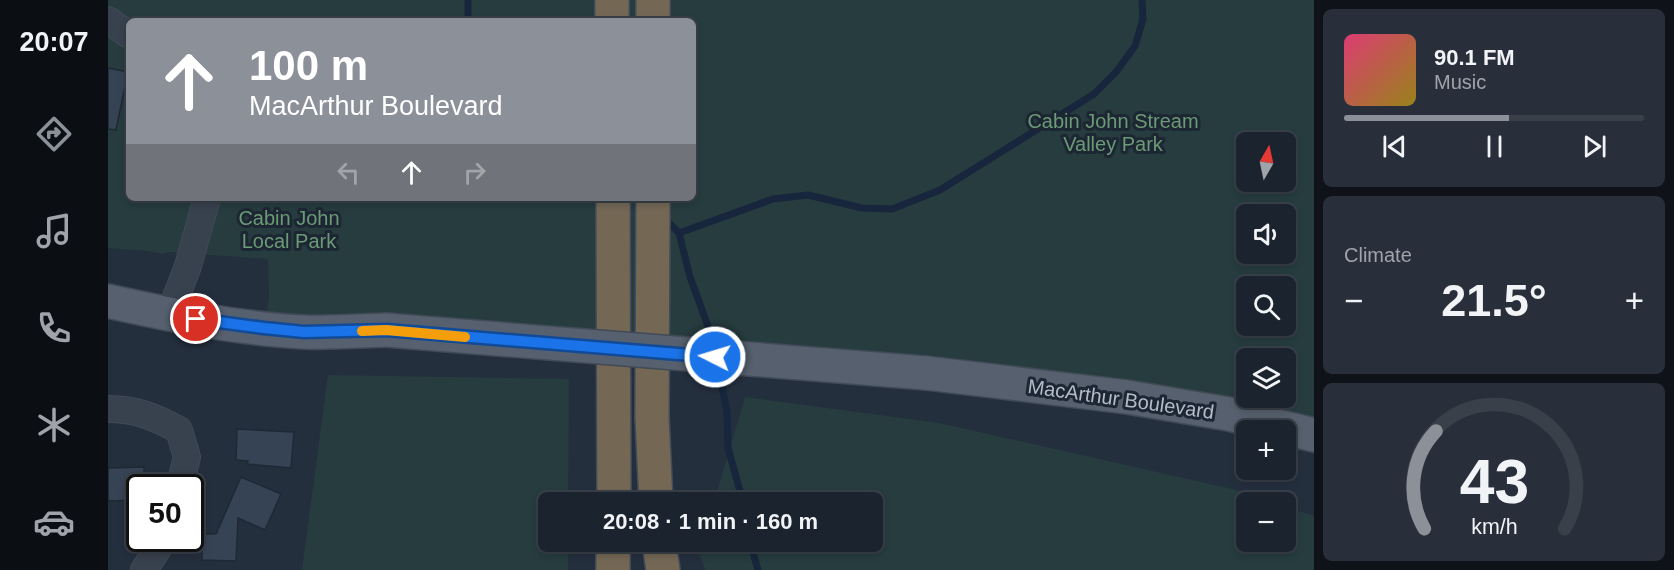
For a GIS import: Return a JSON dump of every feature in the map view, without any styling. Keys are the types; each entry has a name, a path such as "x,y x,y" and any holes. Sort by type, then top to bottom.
{"highway":[{"path":"612,0 612,18"},
{"path":"653,0 653,18"},
{"path":"613,201 614,492"},
{"path":"653,201 652,417 656,492"},
{"path":"613,570 614,552"},
{"path":"660,552 663,570"}],"main road":[{"path":"108,301 173,316"},
{"name":"MacArthur Boulevard","path":"173,316 304,332 386,330 926,373 1127,397 1229,414 1314,435"}],"street":[{"path":"108,20 126,33"},
{"path":"173,316 175,300 188,266 206,201"},
{"path":"108,409 121,409 155,417 179,430 187,457 183,474"},
{"path":"144,570 156,552"}],"green space":[{"path":"108,0 1314,0 1314,435 1296,431 1296,420 1253,420 1229,414 264,328 269,297 268,259 168,252 163,254 108,248"},
{"path":"328,375 569,379 568,492 538,492 538,552 568,552 568,570 302,570"},
{"path":"745,397 939,423 1232,489 1241,492 1236,492 1236,552 1296,552 1296,510 1314,516 1314,570 705,570 699,552 883,552 883,492 717,492"}],"building":[{"path":"108,68 126,72 126,82 116,130 108,129"},
{"path":"237,429 294,432 291,468 247,464 248,461 236,460"},
{"path":"144,467 144,474 126,474 126,500 108,501 108,468"},
{"path":"241,477 281,494 265,530 238,518 236,561 202,560 204,534 216,534"}],"waterway":[{"path":"468,0 468,18"},
{"path":"679,233 773,199 808,195 862,208 892,209 940,190 1094,94 1116,72 1135,46 1143,19 1142,0"},
{"path":"663,217 679,233 690,277 714,347"},
{"path":"717,364 727,411 728,448 740,492"},
{"path":"753,552 758,570"}],"slow traffic":[{"path":"362,331 386,330 465,337"}],"route":[{"path":"196,319 304,332 386,330 715,357"}],"park label":[{"name":"Cabin John Stream Valley Park","path":"1113,132"},
{"name":"Cabin John Local Park","path":"289,230"}]}
